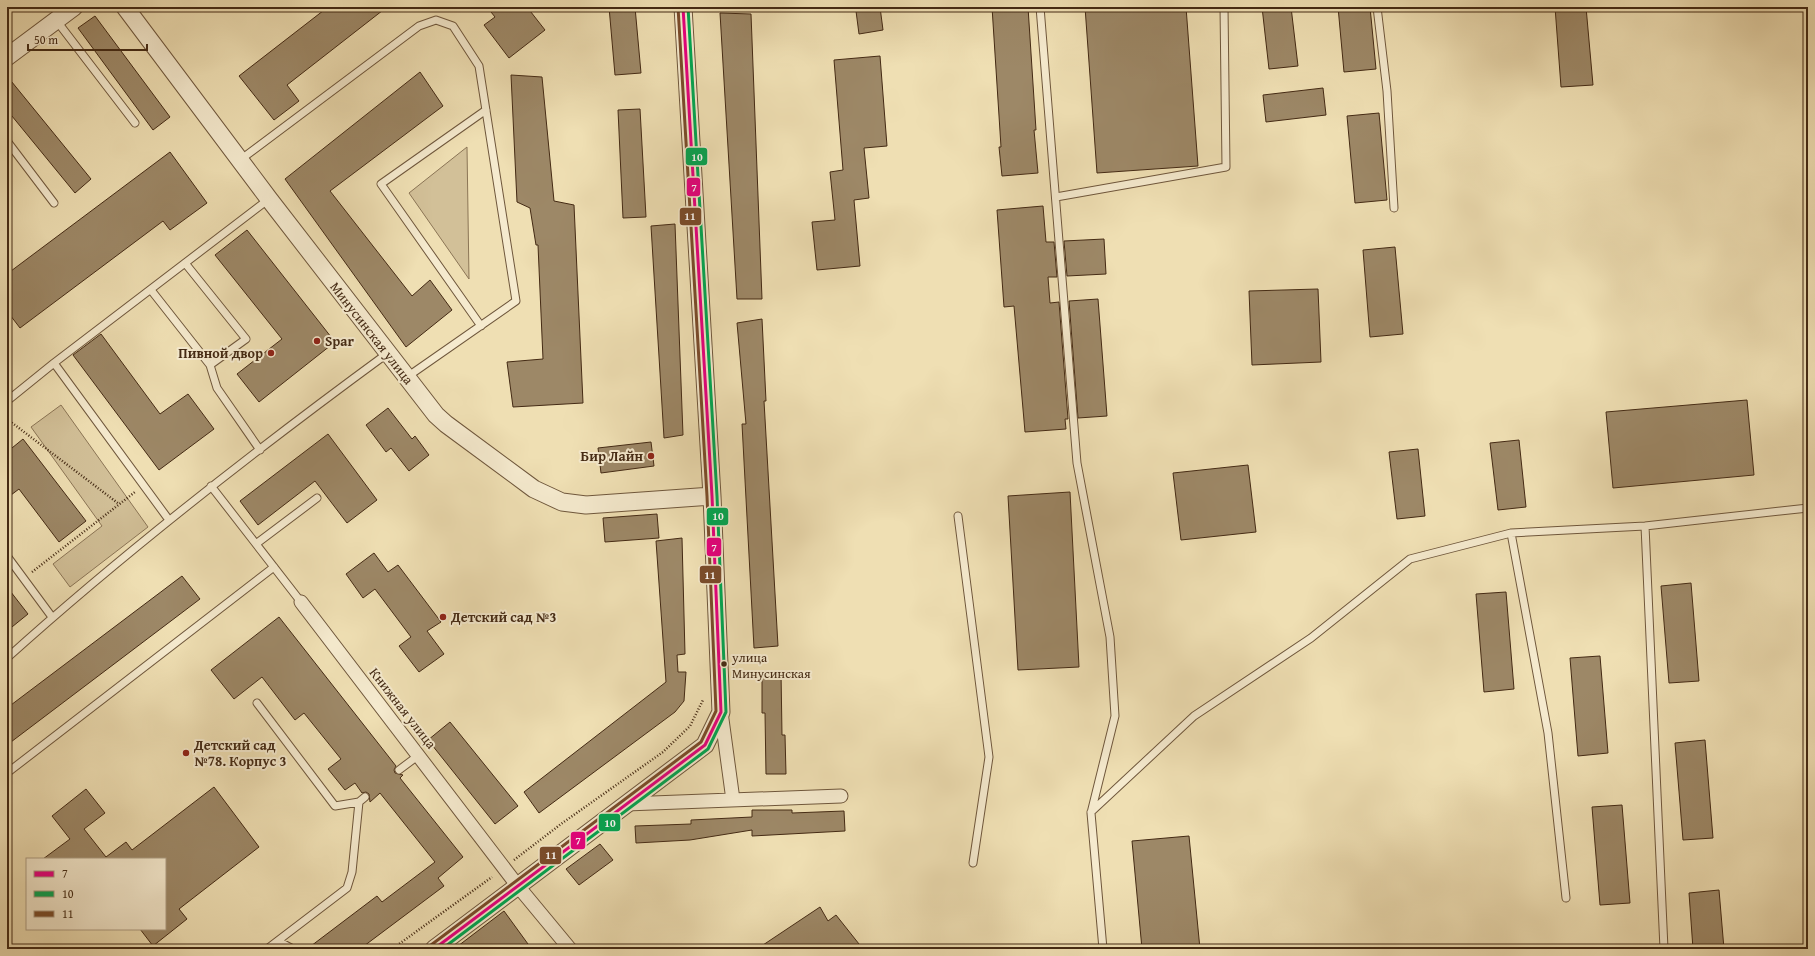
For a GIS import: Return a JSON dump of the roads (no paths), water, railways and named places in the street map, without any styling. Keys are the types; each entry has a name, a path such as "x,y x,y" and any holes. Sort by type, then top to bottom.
{"street":[{"path":"7,57 74,7"},
{"name":"Минусинская улица","path":"125,7 406,377 436,415 446,424 534,489 562,502 586,505 712,496"},
{"path":"683,7 712,496 720,712 734,800"},
{"name":"Книжная улица","path":"301,602 517,885 570,949"},
{"path":"434,949 517,885 705,745 720,712"},
{"path":"626,804 841,796"}],"lane":[{"path":"1040,7 1077,463 1110,637 1115,716 1091,812 1103,949"},
{"path":"1056,197 1226,167 1224,7"},
{"path":"1377,7 1387,91 1394,208"},
{"path":"56,20 135,123"},
{"path":"240,160 419,26 436,20 453,26 479,66 516,302 406,377"},
{"path":"481,326 381,184 486,110"},
{"path":"7,141 54,203"},
{"path":"7,401 54,363 270,199"},
{"path":"185,263 246,339 210,366"},
{"path":"151,290 210,366 217,388 260,450"},
{"path":"7,658 52,617 169,520 388,353"},
{"path":"54,363 169,520"},
{"name":"Книжная улица","path":"212,486 301,602"},
{"path":"256,544 317,498"},
{"path":"1091,812 1194,716 1311,638 1410,559 1511,533 1645,526 1808,508"},
{"path":"958,516 989,757 972,863"},
{"path":"1645,526 1664,949"},
{"path":"1511,533 1548,733 1566,898"},
{"path":"7,556 52,617"},
{"path":"7,773 274,567"},
{"path":"257,703 335,806 359,802 365,796"},
{"path":"399,770 419,755"},
{"path":"267,949 347,888 352,872 359,802"},
{"path":"278,941 293,949"}],"place":[{"name":"Spar","path":"317,341"},
{"name":"Пивной двор","path":"271,353"},
{"name":"Бир Лайн","path":"651,456"},
{"name":"Детский сад №3","path":"443,617"},
{"name":"улица Минусинская","path":"724,664"},
{"name":"Детский сад №78. Корпус 3","path":"186,753"}]}
